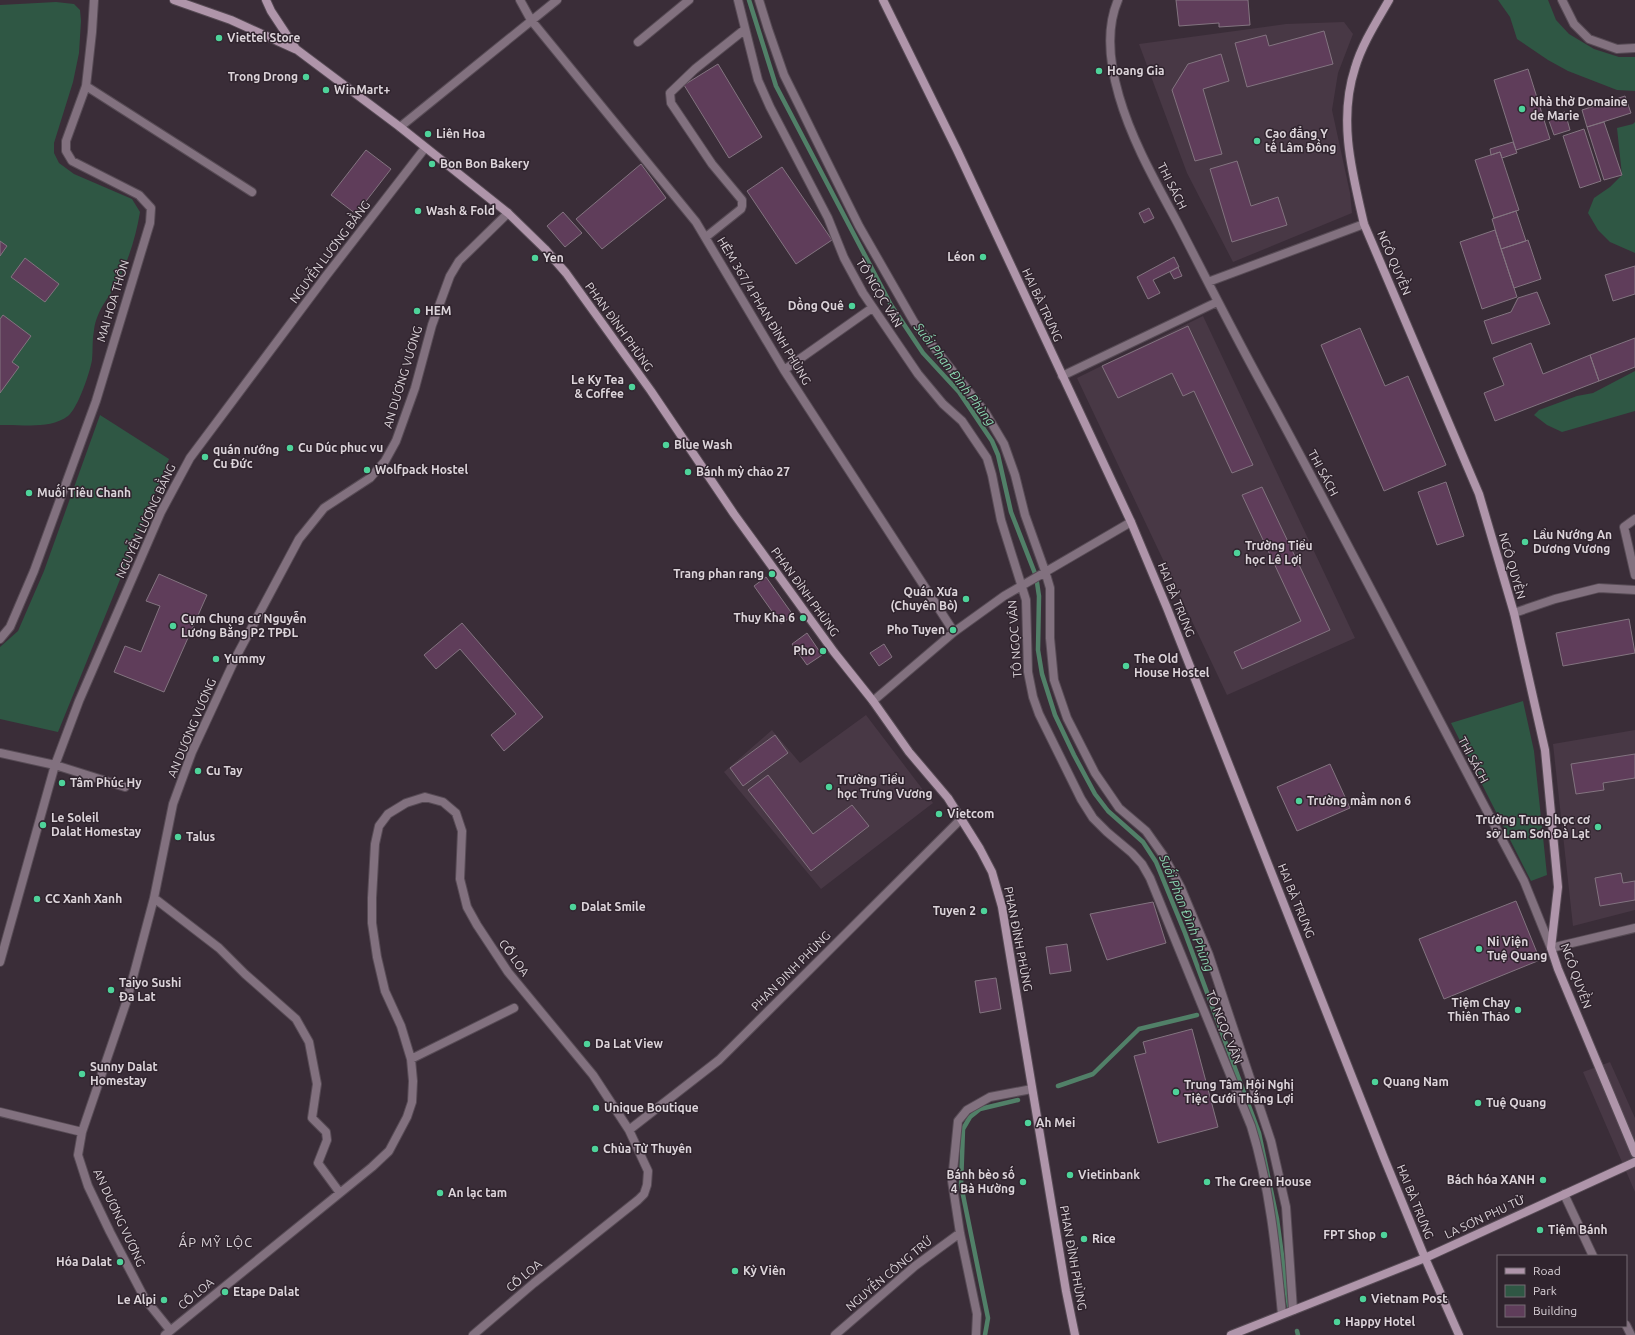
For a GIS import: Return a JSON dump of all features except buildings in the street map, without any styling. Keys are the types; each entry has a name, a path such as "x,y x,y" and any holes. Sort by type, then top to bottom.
{"street":[{"name":"MAI HOA THÔN","path":"0,639 10,627 34,571 93,408 150,223 151,208 139,195 72,161 66,151 66,141 86,86 94,0"},
{"path":"174,0 231,20 296,49"},
{"name":"PHAN ĐÌNH PHÙNG","path":"266,0 271,11 296,49 400,127 508,213 545,248 566,273 646,385 730,509 834,652 873,701 909,752 948,798 980,849 992,872 1002,908 1066,1291 1075,1335"},
{"path":"520,0 531,20"},
{"path":"400,127 557,0"},
{"path":"638,42 689,0"},
{"name":"TÔ NGỌC VÂN","path":"738,0 744,30 758,80 770,107 828,218 844,258 872,308 918,374 943,404 962,421 986,458 992,475 1001,520 1023,584 1027,606 1028,672 1033,697 1039,714 1081,800 1093,818 1142,864 1150,878 1251,1126 1261,1158 1270,1202 1282,1314"},
{"name":"TÔ NGỌC VÂN","path":"759,0 784,75 859,226 914,322 985,412 1004,444 1015,475 1024,515 1050,588 1050,638 1054,680 1067,718 1095,773 1119,808 1146,832 1163,854 1181,888 1209,955 1271,1141 1286,1207 1294,1310"},
{"name":"HAI BÀ TRƯNG","path":"883,0 957,150 1131,522 1168,608 1425,1258 1459,1335"},
{"name":"THI SÁCH","path":"1118,0 1110,26 1110,43 1119,96 1135,141 1217,302 1524,881 1551,948"},
{"name":"NGÔ QUYỀN","path":"1389,0 1372,30 1355,66 1347,110 1349,151 1364,224 1479,494 1514,613 1545,750 1558,887 1551,948 1558,969 1635,1153"},
{"path":"1562,0 1574,24 1589,39 1617,49 1635,48"},
{"name":"HẺM 367/4 PHAN ĐÌNH PHÙNG","path":"531,20 696,222 784,370 954,632"},
{"path":"706,237 741,209 742,200 712,164 671,104 670,92 744,30"},
{"path":"86,86 252,192"},
{"name":"NGUYỄN LƯƠNG BẰNG","path":"0,962 4,932 55,765 78,701 161,512 190,458 316,289 425,148"},
{"name":"AN DƯƠNG VƯƠNG","path":"167,1333 144,1299 110,1232 88,1186 78,1155 82,1132 127,1000 154,898 174,804 192,752 236,657 299,539 310,523 324,508 370,478 385,461 396,441 415,388 432,325 450,276 459,261 508,213"},
{"path":"1208,282 1364,224"},
{"path":"1062,376 1217,302"},
{"path":"784,370 872,308"},
{"path":"1635,519 1624,527 1635,575"},
{"path":"873,701 954,632 1004,596 1131,522"},
{"path":"1514,613 1555,599 1599,588 1635,590"},
{"path":"0,753 55,765 124,787"},
{"name":"CỔ LOA","path":"167,1333 372,1167 389,1151 407,1117 412,1102 413,1081 411,1059 401,1026 385,991 380,974 372,923 375,844 379,826 388,814 406,803 425,797 443,802 456,813 462,831 460,879 467,907 477,925 508,972 593,1075 629,1130 648,1171 647,1185 644,1194 638,1200 534,1283 473,1335"},
{"name":"PHAN ĐINH PHÙNG","path":"629,1130 719,1060 961,819"},
{"path":"154,898 219,948 245,974 296,1019 309,1042 317,1084 312,1118 326,1132 327,1140 318,1163 340,1193"},
{"path":"1551,948 1635,928"},
{"path":"411,1059 514,1008"},
{"path":"976,1335 977,1314 960,1233 952,1181 958,1121 967,1110 990,1097 1032,1089"},
{"path":"0,1112 82,1132"},
{"name":"LA SƠN PHU TỬ","path":"1231,1335 1425,1258 1635,1162"},
{"path":"1564,1194 1593,1255"},
{"name":"NGUYỄN CÔNG TRỨ","path":"836,1335 915,1266 960,1233"}],"shaded area":[{"name":"Cao đẳng Y tế Lâm Đồng","path":"1344,22 1353,34 1338,73 1332,110 1350,193 1352,213 1233,262 1187,173 1139,44 1286,24"},
{"name":"Trường Tiểu học Lê Lợi","path":"1203,316 1355,638 1227,695 1077,378"},
{"name":"Trường Tiểu học Trưng Vương","path":"866,715 933,803 821,889 724,772 772,730 800,763"},
{"name":"Trường Trung học cơ sở Lam Sơn Đà Lạt","path":"1635,730 1635,910 1573,926 1553,744"},
{"path":"1610,1062 1635,1118 1635,1192 1583,1072"}],"green space":[{"path":"1498,0 1548,0 1556,20 1569,34 1594,49 1619,57 1635,57 1635,91 1617,90 1568,71 1548,60 1517,39 1510,17"},
{"path":"56,2 74,4 80,10 81,21 79,53 73,82 54,143 54,153 59,163 74,174 132,199 140,212 134,239 126,264 98,316 93,334 91,366 76,406 68,416 61,420 44,425 0,425 0,5"},
{"path":"1635,122 1635,253 1610,242 1598,230 1588,213 1594,198 1610,187 1622,175 1617,128 1633,124"},
{"path":"1635,371 1635,411 1562,432 1547,425 1534,415 1539,410 1577,396 1593,393"},
{"path":"100,415 169,459 58,732 0,719 0,647 18,631 44,571"},
{"path":"1523,701 1534,751 1547,875 1531,881 1451,723"}],"waterway":[{"name":"Suối Phan Đình Phùng","path":"749,0 776,86 891,305 923,353 959,392 992,441 998,455 1011,512 1036,576 1039,596 1038,650 1042,674 1055,715 1095,794 1108,811 1143,842 1156,862 1185,933 1259,1133 1277,1219 1289,1307"},
{"path":"1058,1086 1093,1074 1139,1029 1197,1015"},
{"path":"985,1335 988,1318 961,1185 963,1129 970,1117 980,1109 1018,1100"},
{"path":"1297,1331 1298,1335"}],"place":[{"name":"Viettel Store","path":"219,38"},
{"name":"Hoang Gia","path":"1099,71"},
{"name":"Trong Drong","path":"306,77"},
{"name":"WinMart+","path":"326,90"},
{"name":"Nhà thờ Domaine de Marie","path":"1522,109"},
{"name":"Liên Hoa","path":"428,134"},
{"name":"Cao đẳng Y tế Lâm Đồng","path":"1257,141"},
{"name":"Bon Bon Bakery","path":"432,164"},
{"name":"Wash & Fold","path":"418,211"},
{"name":"Léon","path":"983,257"},
{"name":"Yen","path":"535,258"},
{"name":"Dồng Quê","path":"852,306"},
{"name":"HEM","path":"417,311"},
{"name":"Le Ky Tea & Coffee","path":"632,387"},
{"name":"Blue Wash","path":"666,445"},
{"name":"Cu Dúc phuc vu","path":"290,448"},
{"name":"quán nướng Cu Đức","path":"205,457"},
{"name":"Wolfpack Hostel","path":"367,470"},
{"name":"Bánh mỳ chảo 27","path":"688,472"},
{"name":"Muối Tiêu Chanh","path":"29,493"},
{"name":"Lẩu Nướng An Dương Vương","path":"1525,542"},
{"name":"Trường Tiểu học Lê Lợi","path":"1237,553"},
{"name":"Trang phan rang","path":"772,574"},
{"name":"Quán Xưa (Chuyên Bò)","path":"966,599"},
{"name":"Thuy Kha 6","path":"803,618"},
{"name":"Cụm Chung cư Nguyễn Lương Bằng P2 TPĐL","path":"173,626"},
{"name":"Pho Tuyen","path":"953,630"},
{"name":"Pho","path":"823,651"},
{"name":"Yummy","path":"216,659"},
{"name":"The Old House Hostel","path":"1126,666"},
{"name":"Cu Tay","path":"198,771"},
{"name":"Tâm Phúc Hy","path":"62,783"},
{"name":"Trường Tiểu học Trưng Vương","path":"829,787"},
{"name":"Trường mầm non 6","path":"1299,801"},
{"name":"Vietcom","path":"939,814"},
{"name":"Le Soleil Dalat Homestay","path":"43,825"},
{"name":"Trường Trung học cơ sở Lam Sơn Đà Lạt","path":"1598,827"},
{"name":"Talus","path":"178,837"},
{"name":"CC Xanh Xanh","path":"37,899"},
{"name":"Dalat Smile","path":"573,907"},
{"name":"Tuyen 2","path":"984,911"},
{"name":"Ni Viện Tuệ Quang","path":"1479,949"},
{"name":"Taiyo Sushi Đa Lat","path":"111,990"},
{"name":"Tiệm Chay Thiên Thảo","path":"1518,1010"},
{"name":"Da Lat View","path":"587,1044"},
{"name":"Sunny Dalat Homestay","path":"82,1074"},
{"name":"Quang Nam","path":"1375,1082"},
{"name":"Trung Tâm Hội Nghị Tiệc Cưới Thắng Lợi","path":"1176,1092"},
{"name":"Tuệ Quang","path":"1478,1103"},
{"name":"Unique Boutique","path":"596,1108"},
{"name":"Ah Mei","path":"1028,1123"},
{"name":"Chùa Từ Thuyên","path":"595,1149"},
{"name":"Vietinbank","path":"1070,1175"},
{"name":"Bách hóa XANH","path":"1543,1180"},
{"name":"Bánh bèo số 4 Bà Hường","path":"1023,1182"},
{"name":"The Green House","path":"1207,1182"},
{"name":"An lạc tam","path":"440,1193"},
{"name":"Tiệm Bánh","path":"1540,1230"},
{"name":"FPT Shop","path":"1384,1235"},
{"name":"Rice","path":"1084,1239"},
{"name":"Hóa Dalat","path":"120,1262"},
{"name":"Kỳ Viên","path":"735,1271"},
{"name":"Etape Dalat","path":"225,1292"},
{"name":"Vietnam Post","path":"1363,1299"},
{"name":"Le Alpi","path":"164,1300"},
{"name":"Happy Hotel","path":"1337,1322"}],"district":[{"name":"ẤP MỸ LỘC","path":"216,1242"}]}
